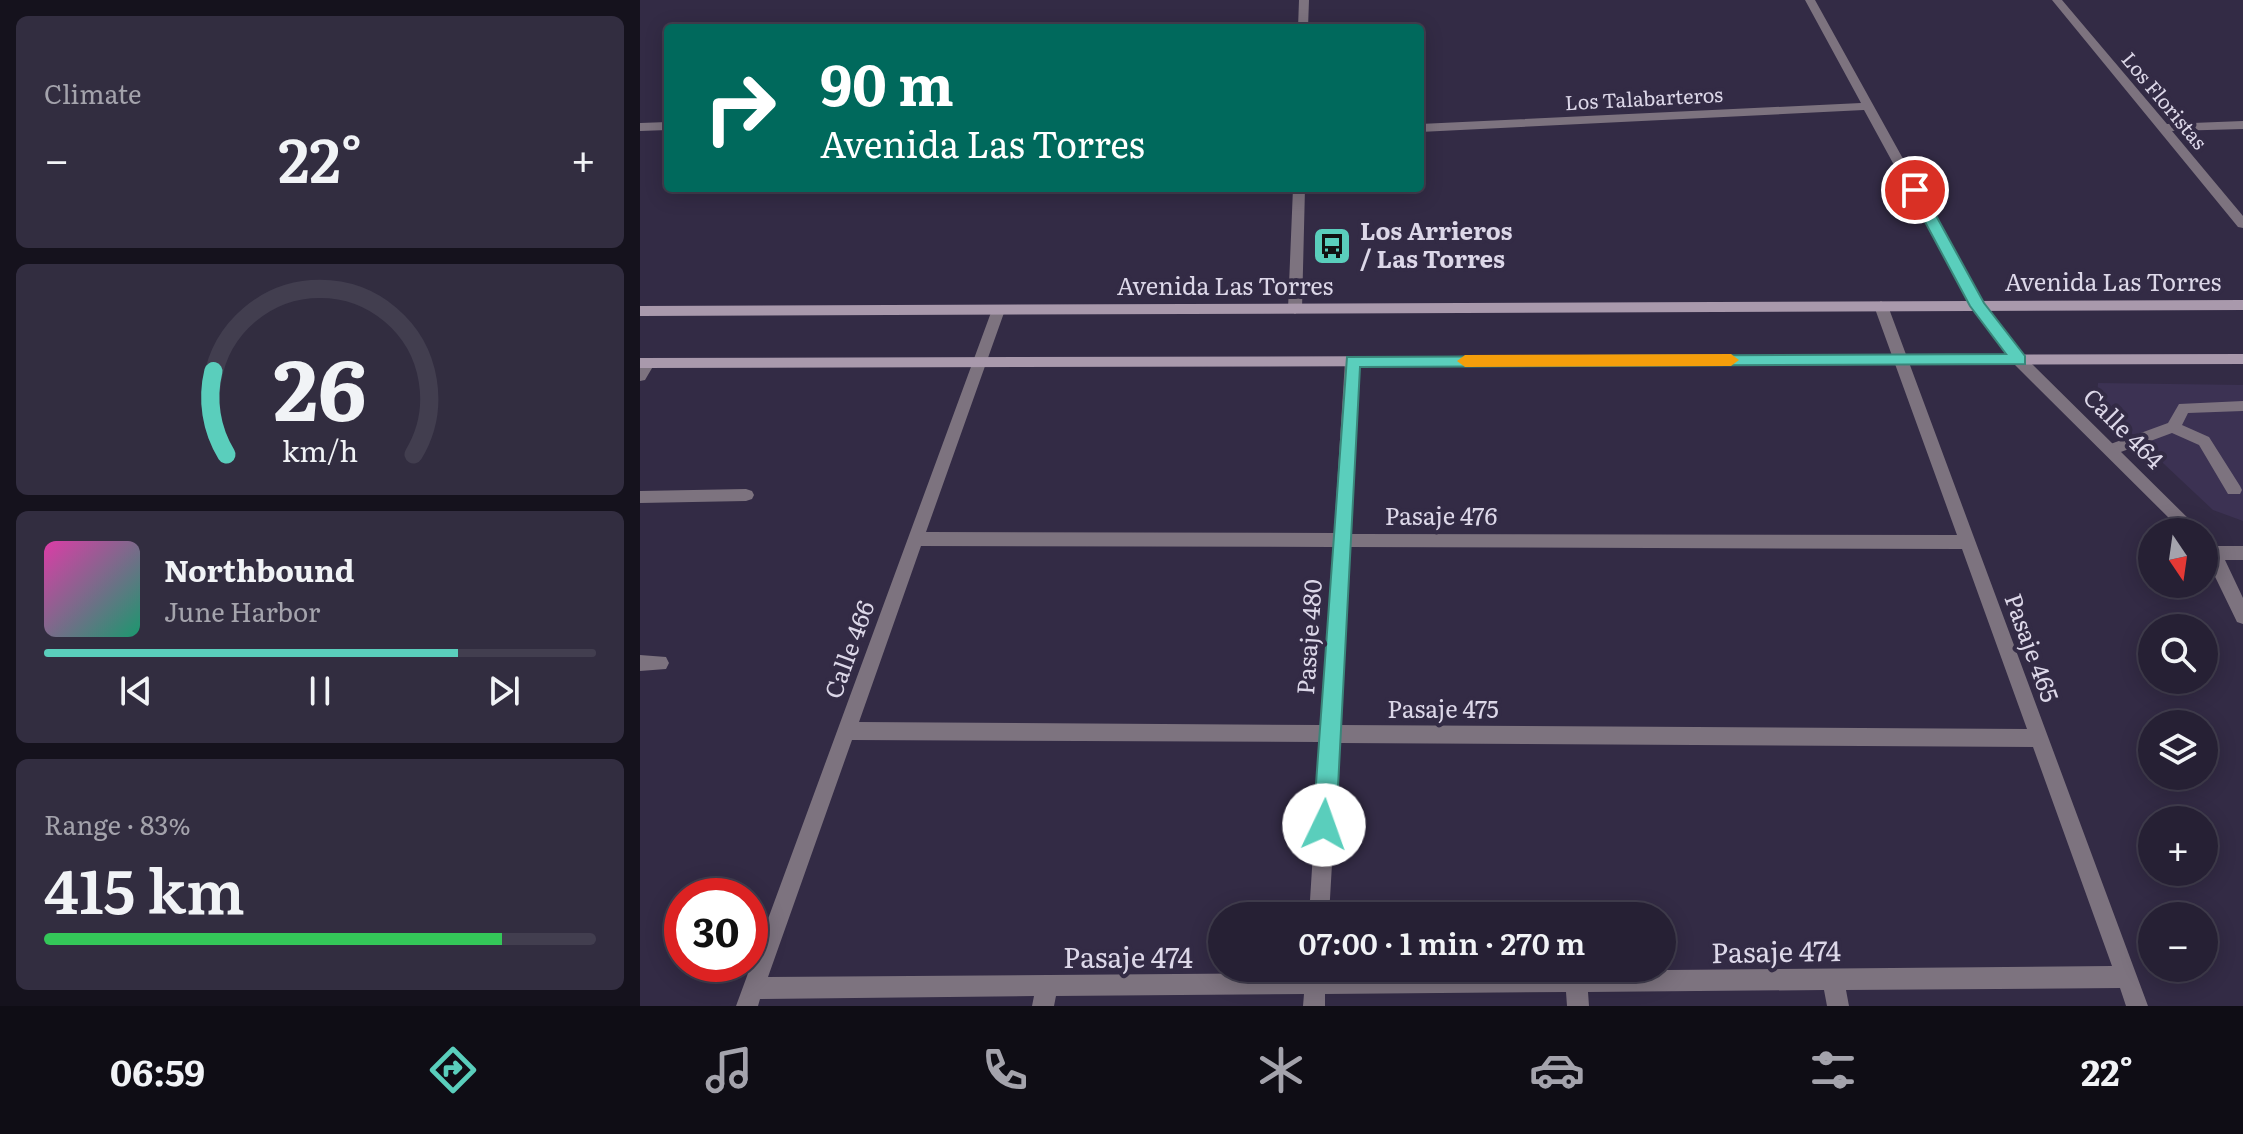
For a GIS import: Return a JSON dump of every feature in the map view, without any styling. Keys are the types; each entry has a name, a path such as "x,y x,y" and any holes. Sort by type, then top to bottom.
{"main road":[{"name":"Avenida Las Torres","path":"640,311 2243,305"},
{"path":"643,367 979,362 2243,359"}],"street":[{"path":"1303,24 1304,0"},
{"name":"Calle 464","path":"1810,0 1978,306 2019,360 2180,518"},
{"name":"Los Floristas","path":"2057,0 2243,224"},
{"name":"Los Talabarteros","path":"1424,128 1869,106"},
{"path":"2163,128 2243,125"},
{"path":"640,127 664,126"},
{"path":"1295,309 1299,192"},
{"name":"Pasaje 465","path":"1881,306 2137,1006"},
{"name":"Calle 466","path":"750,997 998,310"},
{"name":"Pasaje 480","path":"1320,902 1352,361"},
{"path":"2110,450 2173,427 2184,408 2242,406"},
{"path":"2173,427 2204,441 2234,490"},
{"path":"640,497 746,495"},
{"name":"Pasaje 476","path":"916,539 1966,542"},
{"path":"2218,548 2243,553"},
{"path":"2218,567 2243,617"},
{"path":"640,663 660,663"},
{"name":"Pasaje 475","path":"846,731 2038,738"},
{"name":"Pasaje 474","path":"1676,981 2126,977"},
{"path":"1833,980 1838,1006"},
{"path":"1576,982 1578,1006"},
{"name":"Pasaje 474","path":"750,997 1045,996 1315,986 1576,982"}],"shaded area":[{"path":"2098,383 2243,385 2243,521 2213,510 2097,401"}],"slow traffic":[{"path":"1465,361 1731,360"}],"place":[{"name":"Los Arrieros / Las Torres","path":"1332,246"}],"route":[{"path":"1324,825 1352,361 2019,360 1978,306 1915,190"}]}
